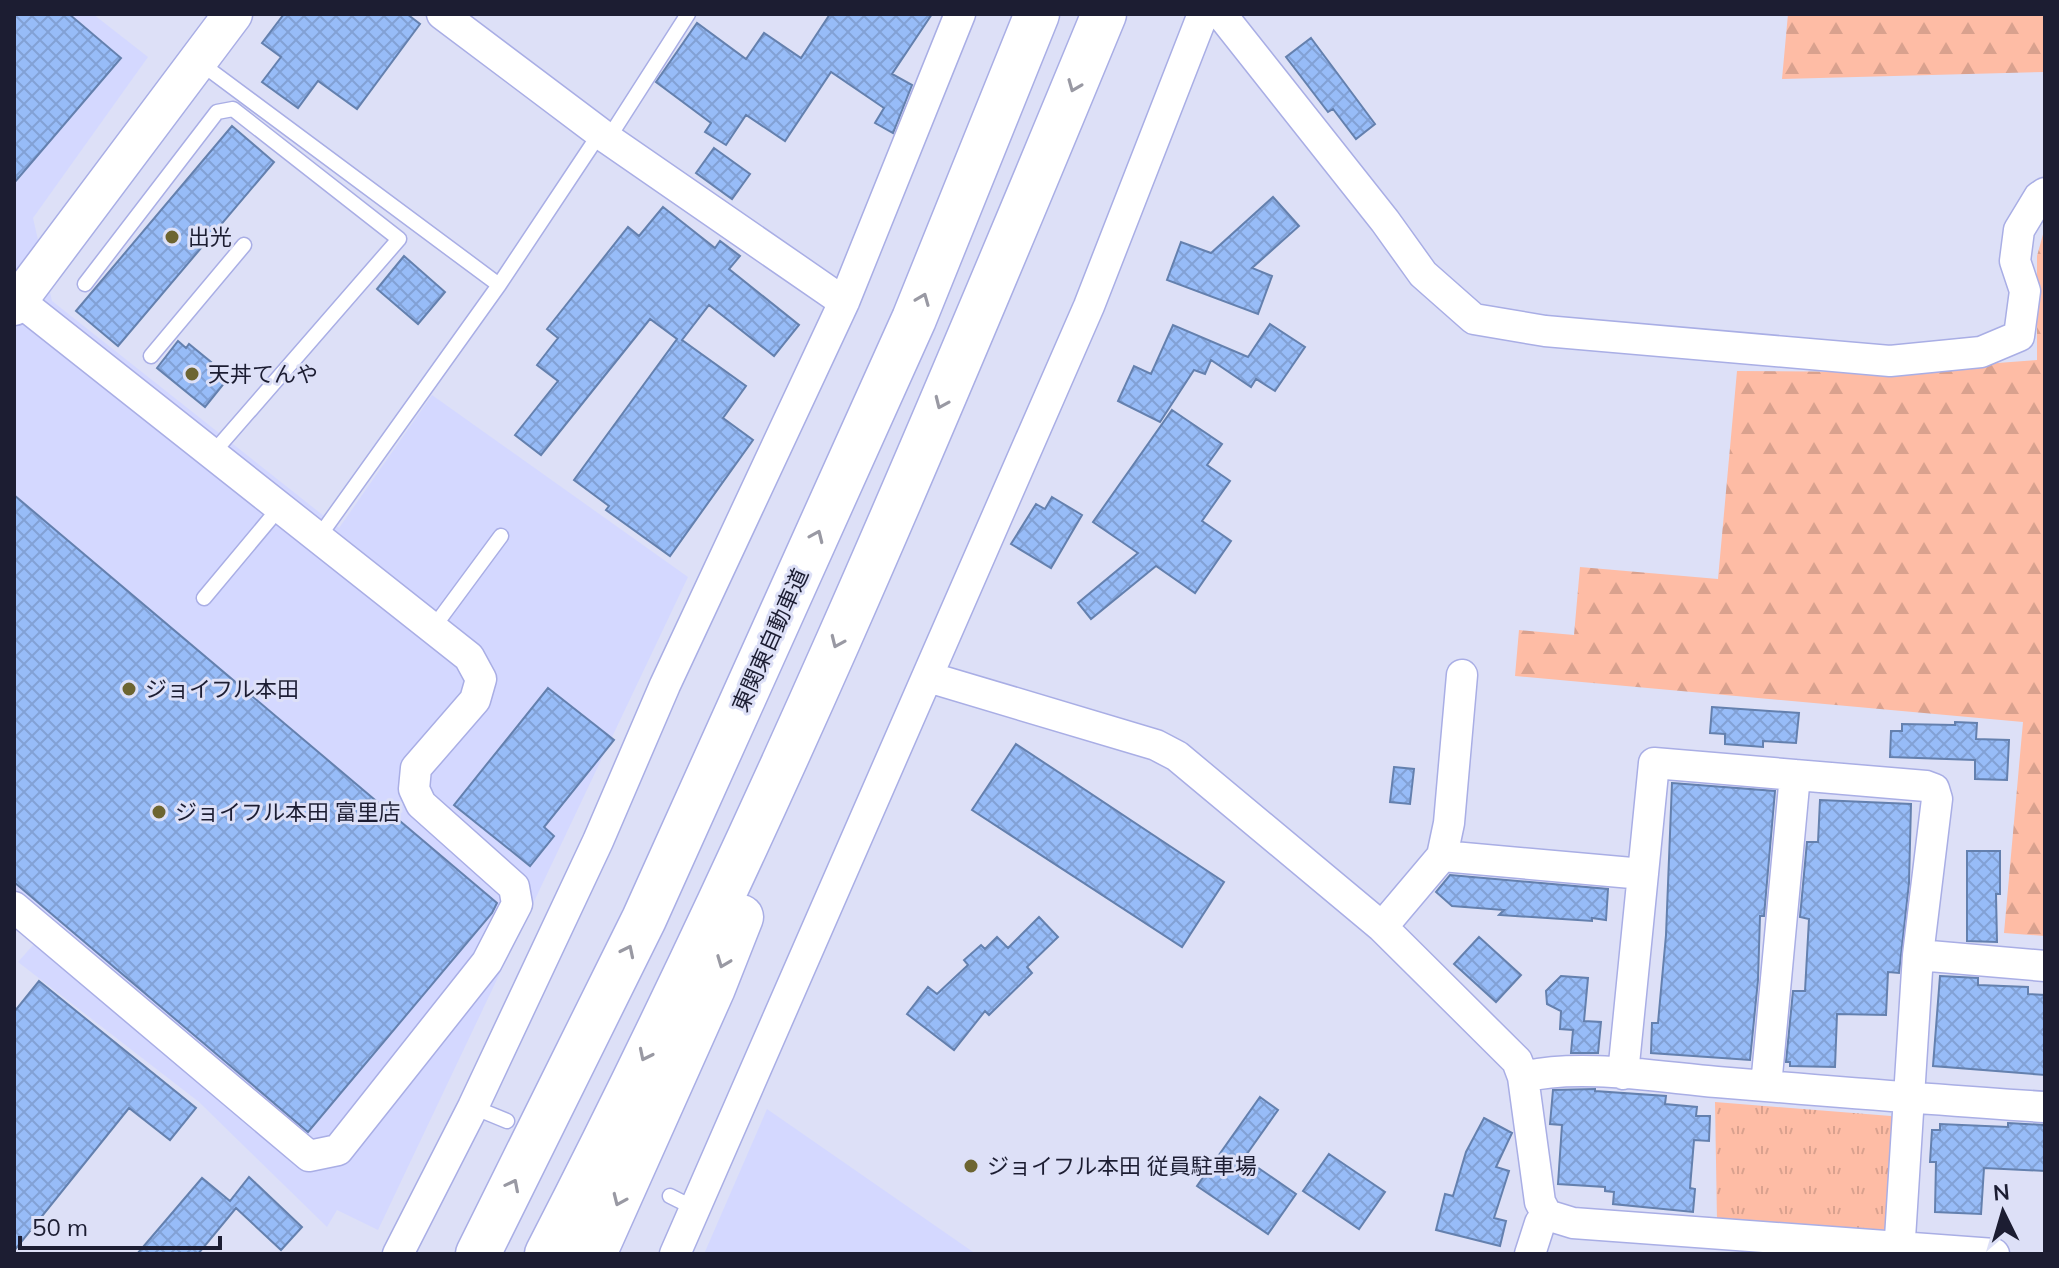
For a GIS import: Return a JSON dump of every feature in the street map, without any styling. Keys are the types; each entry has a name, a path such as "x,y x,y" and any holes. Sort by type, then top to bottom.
{"highway":[{"name":"東関東自動車道","path":"478,1254 651,905 914,319 1037,14"},
{"path":"547,1254 788,754 979,318 1104,14"},
{"path":"594,1254 742,916 758,872 788,754"}],"street":[{"path":"14,907 309,1156 338,1150 487,962 517,904 514,887 421,804 414,789 416,768 475,700 481,679 469,657 15,301 233,14"},
{"path":"398,1254 473,1107 598,841 665,685 844,302 960,14"},
{"path":"675,1254 682,1202 928,677 1089,306 1203,14"},
{"path":"1221,14 1385,221 1423,274 1474,319 1545,331 1890,361 1981,352 2019,336 2025,291 2015,261 2019,230 2039,197 2045,193"},
{"path":"453,17 604,136 844,302"},
{"path":"1382,927 1442,856 1449,823 1462,675"},
{"path":"928,677 1156,745 1177,756 1382,927 1517,1061 1523,1077 1540,1202 1547,1215 1573,1223 1900,1250 1994,1254"},
{"path":"1623,1074 1654,763 1934,789 1937,799 1918,955 1900,1250"},
{"path":"1766,1086 1795,775"},
{"path":"1442,856 1643,874"},
{"path":"1918,955 2045,966"},
{"path":"1523,1077 1543,1072 1623,1074 1910,1099 2045,1107"},
{"path":"1530,1254 1540,1223 1547,1215"}],"lane":[{"path":"318,538 688,14"},
{"path":"199,62 499,285"},
{"path":"85,284 217,112 233,109 399,239 212,454"},
{"path":"151,356 244,245"},
{"path":"204,598 280,507"},
{"path":"433,628 501,536"},
{"path":"473,1107 507,1121"}],"shaded area":[{"name":"ジョイフル本田","path":"14,14 93,14 148,57 33,218 52,301 339,528 432,395 688,577 378,1230 337,1210 327,1227 199,1102 18,962 34,944 14,924"},
{"path":"767,1109 976,1254 704,1254"}],"green space":[{"path":"1788,14 2045,14 2045,72 1782,79"},
{"path":"2045,227 2045,936 2004,933 2023,722 1515,676 1519,630 1574,635 1580,567 1718,579 1737,371 1878,372 2037,360 2037,256"},
{"path":"1715,1102 1891,1116 1899,1123 1892,1232 1717,1221"}],"building":[{"path":"14,14 69,14 121,58 14,183"},
{"path":"284,14 407,14 420,24 357,109 318,81 298,108 262,82 281,57 262,43"},
{"path":"830,14 932,14 892,74 912,85 893,133 875,123 884,108 831,72 785,141 746,115 726,145 705,132 711,123 656,82 697,23 746,59 764,33 801,58"},
{"path":"1311,38 1375,124 1356,139 1333,109 1328,112 1286,57"},
{"path":"232,126 274,162 118,346 76,311"},
{"path":"714,148 750,174 732,199 696,173"},
{"path":"1273,197 1299,226 1252,268 1272,276 1258,314 1167,280 1181,242 1211,253"},
{"path":"663,207 715,248 720,241 740,256 729,269 799,325 774,356 709,305 682,340 746,386 723,418 753,440 670,556 606,510 609,506 574,480 677,339 650,319 541,455 515,435 558,381 537,365 558,338 547,329 628,227 639,236"},
{"path":"404,256 445,292 418,324 377,289"},
{"path":"1270,324 1305,347 1275,391 1256,379 1251,387 1211,360 1205,374 1194,370 1160,422 1118,401 1134,366 1151,374 1173,325 1248,357"},
{"name":"天丼てんや","path":"178,341 186,348 189,344 211,362 208,366 226,381 205,407 157,368"},
{"path":"1172,410 1222,444 1207,465 1230,481 1202,521 1231,541 1195,593 1156,566 1091,619 1078,603 1138,553 1093,522"},
{"name":"ジョイフル本田","path":"14,495 497,903 492,913 308,1132 14,882"},
{"path":"1052,497 1082,515 1051,568 1011,544 1036,504 1045,509"},
{"path":"548,688 614,740 544,827 554,836 530,866 454,805"},
{"path":"1712,707 1799,713 1796,743 1763,741 1763,747 1725,744 1725,734 1710,733"},
{"path":"1955,722 1977,723 1976,739 2009,740 2007,780 1975,779 1975,760 1890,757 1891,731 1902,731 1902,724 1955,725"},
{"path":"1016,744 1224,882 1182,947 972,810"},
{"path":"1394,767 1414,769 1410,804 1390,802"},
{"path":"1672,783 1775,791 1764,916 1760,916 1758,980 1750,1060 1651,1053 1652,1023 1658,1023 1666,935"},
{"path":"1820,800 1911,804 1909,883 1899,973 1888,972 1886,1015 1837,1014 1835,1067 1790,1066 1790,1062 1786,1062 1793,991 1805,991 1809,919 1800,917 1807,842 1818,842"},
{"path":"1967,851 2000,851 2000,894 1996,894 1997,942 1967,941"},
{"path":"1450,875 1608,889 1606,920 1499,915 1504,910 1452,906 1436,892"},
{"path":"1039,917 1058,937 1027,967 1032,973 989,1015 985,1011 954,1050 907,1014 928,987 937,994 968,965 964,960 981,945 985,949 997,937 1008,948"},
{"path":"1479,937 1521,975 1496,1002 1454,964"},
{"path":"1561,976 1588,978 1584,1021 1601,1022 1598,1053 1571,1053 1573,1030 1560,1029 1561,1011 1547,1004 1546,991"},
{"path":"1940,976 1978,978 1978,985 2028,987 2028,994 2045,995 2045,1075 1933,1066"},
{"path":"39,981 196,1108 170,1140 129,1108 14,1251 14,1012"},
{"path":"1595,1089 1666,1096 1665,1104 1697,1107 1696,1116 1710,1116 1709,1141 1694,1140 1690,1188 1695,1189 1693,1212 1613,1204 1614,1192 1605,1191 1605,1187 1558,1184 1562,1125 1550,1124 1553,1090"},
{"path":"1260,1097 1278,1110 1244,1158 1296,1194 1268,1234 1197,1186"},
{"path":"1484,1118 1512,1133 1496,1167 1509,1171 1494,1218 1506,1221 1500,1246 1436,1230 1445,1194 1453,1196 1466,1152"},
{"path":"2008,1123 2045,1125 2045,1171 1984,1168 1981,1214 1935,1212 1936,1162 1930,1162 1932,1130 1940,1130 1940,1124 2008,1127"},
{"path":"1329,1154 1385,1192 1359,1229 1303,1191"},
{"path":"249,1177 302,1227 281,1250 236,1208 198,1254 137,1254 202,1178 230,1201"}],"place":[{"name":"出光","path":"172,237"},
{"name":"天丼てんや","path":"192,374"},
{"name":"ジョイフル本田","path":"129,689"},
{"name":"ジョイフル本田 富里店","path":"159,812"},
{"name":"ジョイフル本田 従員駐車場","path":"971,1166"}]}
